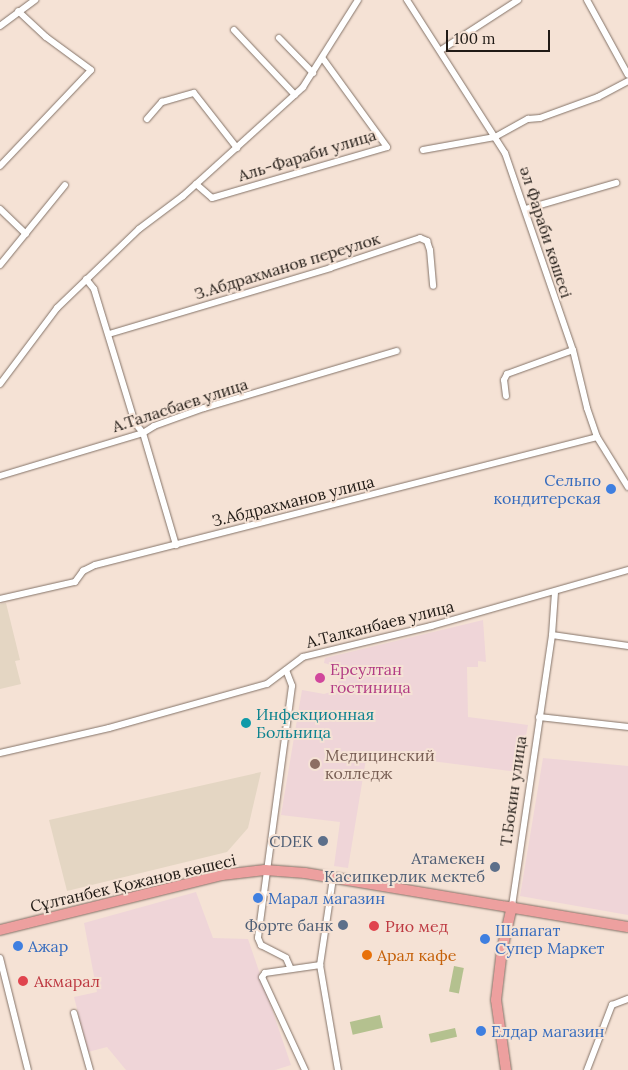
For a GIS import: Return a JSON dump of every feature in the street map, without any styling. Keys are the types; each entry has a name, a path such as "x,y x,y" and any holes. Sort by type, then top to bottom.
{"main road":[{"name":"Сұлтанбек Қожанов көшесі","path":"0,930 222,875 266,870 333,878 512,906 628,927"},
{"name":"Т.Бокин улица","path":"506,1070 496,1000 502,950 512,906"}],"street":[{"path":"0,26 35,0"},
{"name":"Аль-Фараби улица","path":"86,280 138,230 196,184 295,95 323,59 358,0"},
{"path":"441,50 518,0"},
{"path":"587,0 628,75"},
{"name":"әл Фараби көшесі","path":"411,1 505,153 526,209 573,350 598,436 628,487"},
{"path":"0,166 91,70 46,37 18,11"},
{"path":"234,30 295,95"},
{"path":"279,38 313,73"},
{"name":"Аль-Фараби улица","path":"196,184 212,198 387,148 323,59"},
{"path":"423,150 495,137 528,119 540,118 598,97 628,81"},
{"name":"Аль-Фараби улица","path":"147,119 162,102 194,93 237,148"},
{"path":"526,209 616,183"},
{"path":"0,265 64,184"},
{"path":"0,209 26,234"},
{"name":"З.Абдрахманов переулок","path":"109,334 339,266 420,238 427,240 430,250 433,286"},
{"path":"0,384 56,308 86,280 94,289 135,423 144,433 176,545"},
{"path":"506,396 504,380 507,374 573,350"},
{"name":"А.Таласбаев улица","path":"0,476 144,433 154,426 204,408 397,351"},
{"name":"З.Абдрахманов улица","path":"0,599 75,582 83,571 95,565 598,436"},
{"name":"А.Талканбаев улица","path":"0,753 109,728 267,684 303,657 555,592 628,570"},
{"name":"Т.Бокин улица","path":"512,906 552,635 555,592"},
{"path":"552,635 628,646"},
{"path":"286,670 292,686 266,870 259,943 286,958 291,969"},
{"path":"540,717 628,727"},
{"path":"333,878 320,965 338,1070"},
{"path":"0,958 28,1070"},
{"path":"305,1070 262,981 265,973 320,965"},
{"path":"587,1070 612,1005 628,999"},
{"path":"74,1012 90,1070"}],"shaded area":[{"path":"6,603 20,660 15,661 21,684 0,689 0,604"},
{"path":"483,620 486,662 478,661 478,667 467,667 468,717 528,725 519,772 367,753 348,868 334,866 340,822 281,815 302,690 324,694 337,690 341,668 324,663 325,658"},
{"path":"543,758 628,766 628,915 520,896"},
{"path":"261,772 248,828 227,852 67,891 49,820"},
{"path":"196,892 213,938 248,939 291,1065 275,1070 126,1070 107,1047 88,1052 74,997 97,992 84,923"}],"green space":[{"path":"454,966 464,968 459,993 449,992"},
{"path":"380,1015 383,1028 353,1035 350,1022"},
{"path":"455,1028 457,1037 431,1043 429,1034"}],"place":[{"name":"Сельпо кондитерская","path":"611,489"},
{"name":"Ерсултан гостиница","path":"320,678"},
{"name":"Инфекционная Больница","path":"246,723"},
{"name":"Медицинский колледж","path":"315,764"},
{"name":"CDEK","path":"323,841"},
{"name":"Атамекен Касипкерлик мектеб","path":"495,867"},
{"name":"Марал магазин","path":"258,898"},
{"name":"Форте банк","path":"343,925"},
{"name":"Рио мед","path":"374,926"},
{"name":"Шапагат Супер Маркет","path":"485,939"},
{"name":"Ажар","path":"18,946"},
{"name":"Арал кафе","path":"367,955"},
{"name":"Акмарал","path":"23,981"},
{"name":"Елдар магазин","path":"481,1031"}]}
